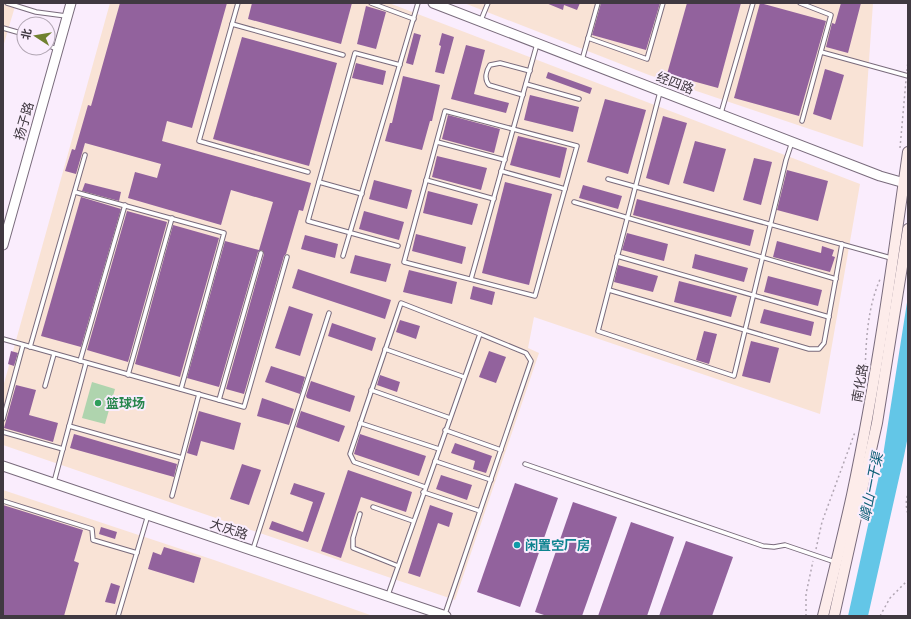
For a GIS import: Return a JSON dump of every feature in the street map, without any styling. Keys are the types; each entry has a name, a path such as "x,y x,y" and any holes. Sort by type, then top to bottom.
{"main road":[{"name":"南化路","path":"834,616 841,564 906,184 904,152"},
{"name":"南化路","path":"823,616 841,564 877,423 904,262 908,229"}],"street":[{"name":"扬子路","path":"3,245 71,3"},
{"name":"经四路","path":"433,3 792,142 906,184"},
{"name":"大庆路","path":"3,466 446,616"}],"lane":[{"path":"7,3 36,12 67,16"},
{"path":"238,3 199,141 308,172"},
{"path":"371,3 414,19"},
{"path":"343,256 418,3"},
{"path":"481,21 488,3"},
{"path":"582,60 598,3"},
{"path":"588,38 647,59 663,3"},
{"path":"720,114 753,3"},
{"path":"800,3 831,15 802,121"},
{"path":"232,24 343,56"},
{"path":"3,28 16,32"},
{"path":"471,279 538,43"},
{"path":"821,52 907,76"},
{"path":"398,246 308,221 355,53 400,65"},
{"path":"523,95 489,85 486,74 490,65 496,63 530,71"},
{"path":"526,84 579,98"},
{"path":"660,91 598,331 734,376 770,224 792,142"},
{"path":"445,111 513,129 577,146 535,296 404,262 445,111"},
{"path":"437,142 505,160"},
{"path":"30,347 85,155"},
{"path":"502,171 565,188"},
{"path":"608,179 904,262"},
{"path":"426,180 494,199"},
{"path":"319,182 362,194"},
{"path":"75,192 224,233 181,389"},
{"path":"574,202 836,279"},
{"path":"80,361 124,205"},
{"path":"128,374 172,218"},
{"path":"609,290 809,349 819,349 824,342 842,244"},
{"path":"219,400 260,254"},
{"path":"617,256 829,317"},
{"path":"3,339 244,407 287,257"},
{"path":"425,487 354,462 351,459 350,454 401,302 526,352 531,361 446,616"},
{"path":"252,550 329,313"},
{"path":"387,596 480,334"},
{"path":"3,419 23,345"},
{"path":"385,349 464,377"},
{"path":"45,386 54,354"},
{"path":"54,483 86,363"},
{"path":"371,390 450,418"},
{"path":"172,496 199,394"},
{"path":"360,423 439,449"},
{"path":"69,426 182,458"},
{"path":"445,430 501,450"},
{"path":"3,432 63,449"},
{"path":"434,461 491,480"},
{"path":"525,464 763,546 774,547 785,545 841,564"},
{"path":"423,492 480,511"},
{"path":"3,500 92,529 93,540 137,553"},
{"path":"373,507 413,521"},
{"path":"360,514 353,538 353,548 398,566"},
{"path":"118,616 148,515"}],"path":[{"path":"904,152 908,61"},
{"path":"865,379 866,340 869,316 873,297 881,276"},
{"path":"806,616 807,586 822,522 855,431"},
{"path":"908,492 906,504 908,516"},
{"path":"880,616 890,598 908,580"}],"shaded area":[{"path":"3,3 16,3 3,47"},
{"path":"110,3 389,3 860,184 820,414 534,317 528,348 539,353 455,600 3,445 3,387"},
{"path":"464,3 873,3 863,147 649,75"},
{"path":"3,490 214,560 373,616 3,616"}],"green space":[{"name":"篮球场","path":"92,382 115,389 105,424 82,418"}],"water":[{"path":"908,296 908,436 868,616 848,616 882,462"}],"building":[{"path":"120,3 227,3 192,128 167,121 162,141 311,183 303,211 299,210 286,254 284,256 244,394 226,389 264,254 262,250 258,252 219,387 187,378 225,241 259,250 273,202 231,190 221,225 128,198 135,172 157,178 161,164 85,143 76,174 65,171 72,149 75,150 88,105 91,106"},
{"path":"252,3 352,3 341,44 248,19"},
{"path":"546,3 580,3 577,10 564,5 563,10"},
{"path":"601,3 660,3 646,50 592,35"},
{"path":"687,3 741,3 718,88 667,74"},
{"path":"760,3 826,21 799,116 734,98"},
{"path":"841,3 861,3 848,53 826,47 832,23 835,24"},
{"path":"366,6 386,12 376,49 357,44"},
{"path":"414,33 421,35 413,65 406,63"},
{"path":"442,33 454,37 444,74 435,72 441,46 439,45"},
{"path":"242,37 337,63 309,166 213,139"},
{"path":"466,45 485,50 474,94 509,103 506,113 451,99"},
{"path":"356,63 386,71 383,85 352,78"},
{"path":"825,69 844,75 831,120 813,114"},
{"path":"548,72 592,88 590,94 546,78"},
{"path":"403,76 440,85 432,121 430,121 422,150 385,141 390,123 392,123"},
{"path":"530,95 579,107 573,132 524,120"},
{"path":"605,99 646,110 628,174 587,162"},
{"path":"448,115 500,129 494,153 442,139"},
{"path":"663,116 687,123 669,185 646,178"},
{"path":"518,136 567,148 560,178 510,165"},
{"path":"695,141 726,149 714,192 683,183"},
{"path":"437,156 487,168 481,190 432,177"},
{"path":"754,158 772,162 761,205 743,200"},
{"path":"787,170 828,181 818,221 777,210"},
{"path":"374,180 412,190 407,209 369,199"},
{"path":"505,182 552,194 529,285 482,273"},
{"path":"85,183 121,192 119,201 82,191"},
{"path":"583,185 622,196 618,209 579,198"},
{"path":"428,191 478,204 472,225 423,213"},
{"path":"81,197 121,209 81,347 41,336"},
{"path":"637,199 754,230 750,246 633,215"},
{"path":"127,211 167,222 128,362 87,350"},
{"path":"364,211 404,222 399,240 359,229"},
{"path":"173,225 219,238 180,377 135,364"},
{"path":"627,233 668,244 664,261 622,250"},
{"path":"416,234 466,247 462,264 412,251"},
{"path":"305,235 338,244 335,258 301,249"},
{"path":"777,241 821,253 822,246 834,250 832,256 835,257 830,272 773,257"},
{"path":"695,254 748,268 744,282 692,268"},
{"path":"355,255 391,264 386,282 350,273"},
{"path":"618,265 658,276 653,292 614,282"},
{"path":"298,269 391,300 385,319 292,288"},
{"path":"409,270 457,282 452,304 403,292"},
{"path":"768,276 822,290 818,306 764,292"},
{"path":"679,281 737,296 731,317 674,302"},
{"path":"473,286 495,292 492,305 470,299"},
{"path":"289,306 313,314 300,356 275,348"},
{"path":"764,309 814,322 811,336 760,323"},
{"path":"400,320 420,326 416,339 396,332"},
{"path":"332,323 376,338 372,351 328,336"},
{"path":"704,331 717,334 709,364 696,360"},
{"path":"751,341 779,348 770,383 742,376"},
{"path":"11,351 18,353 14,366 8,364"},
{"path":"489,351 506,357 496,383 479,377"},
{"path":"271,366 305,377 300,394 265,382"},
{"path":"380,375 400,382 397,392 377,385"},
{"path":"311,381 355,396 350,412 307,398 306,396"},
{"path":"16,385 36,390 29,415 58,423 53,442 4,428"},
{"path":"262,398 294,409 289,425 257,416"},
{"path":"199,411 241,423 234,450 201,441 197,456 187,453"},
{"path":"301,411 345,426 339,442 296,427"},
{"path":"74,434 177,464 174,477 70,448"},
{"path":"360,434 426,456 419,476 354,454"},
{"path":"455,443 492,456 486,473 473,469 475,461 451,453"},
{"path":"242,464 261,470 249,505 230,499"},
{"path":"348,470 412,492 406,512 361,497 341,558 321,551"},
{"path":"441,475 472,485 467,500 436,489"},
{"path":"294,483 325,493 308,542 269,529 272,521 303,532 313,502 290,494"},
{"name":"闲置空厂房","path":"515,483 558,498 520,607 477,592"},
{"name":"闲置空厂房","path":"573,502 617,517 582,616 547,616 535,612"},
{"path":"3,505 83,530 74,561 79,563 64,616 3,616"},
{"path":"430,505 453,513 449,527 438,523 420,577 408,573"},
{"name":"闲置空厂房","path":"631,522 674,537 647,616 598,616"},
{"path":"101,527 117,532 115,539 99,534"},
{"path":"686,541 733,557 712,616 659,616"},
{"path":"164,547 201,558 194,583 148,569 153,552 161,555"},
{"path":"111,583 120,586 115,604 105,602"}],"place":[{"name":"篮球场","path":"98,403"},
{"name":"闲置空厂房","path":"517,545"}],"water label":[{"name":"嶂山一干渠","path":"871,487"}]}
